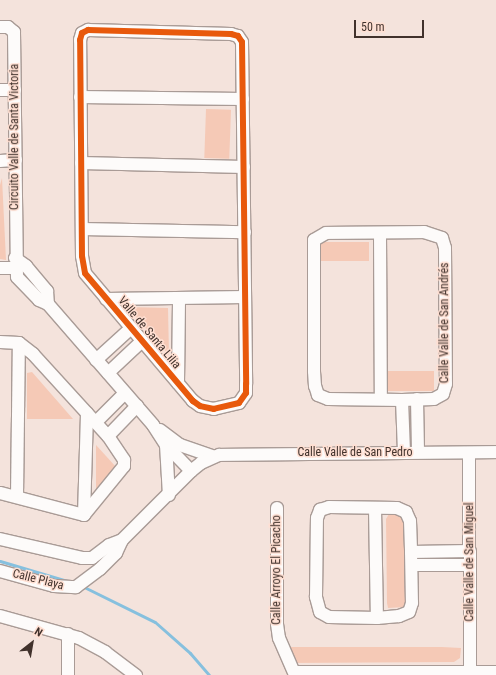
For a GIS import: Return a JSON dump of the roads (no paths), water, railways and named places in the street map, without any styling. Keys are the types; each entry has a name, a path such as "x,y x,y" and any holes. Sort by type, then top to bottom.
{"street":[{"name":"Circuito Valle de Santa Victoria","path":"0,27 8,27 14,32 16,160 15,263 17,277 39,300 48,304 153,425 166,445 191,471"},
{"name":"Valle de Santa Lilia","path":"88,30 238,36 242,42 243,98 246,384 243,399 233,405 208,409 193,401 85,273 82,229 80,97 80,40 82,33 88,30"},
{"path":"0,90 15,90"},
{"path":"80,97 243,98"},
{"path":"0,161 16,160"},
{"path":"81,163 244,167"},
{"path":"82,229 245,232"},
{"path":"380,233 381,399"},
{"name":"Calle Valle de San Andrés","path":"380,233 432,233 442,238 444,243 446,384 443,394 417,400 328,399 316,392 312,250 314,240 320,235 380,233"},
{"path":"0,268 15,263"},
{"path":"106,299 245,297"},
{"path":"178,383 179,299"},
{"path":"96,360 131,328"},
{"path":"108,373 142,341"},
{"path":"0,342 19,343 33,354 96,422 108,436 124,460 124,466 84,515"},
{"path":"17,498 19,343"},
{"path":"96,422 125,392"},
{"path":"402,400 404,453"},
{"path":"417,400 418,452"},
{"path":"108,436 137,406"},
{"path":"84,515 87,412"},
{"name":"Calle Valle de San Pedro","path":"153,425 180,445 214,457"},
{"path":"166,445 169,495"},
{"name":"Calle Valle de San Pedro","path":"122,540 169,495 191,471 214,457 240,454 496,452"},
{"name":"Calle Valle de San Miguel","path":"469,453 470,672"},
{"path":"0,493 84,515"},
{"path":"328,507 397,508 406,512 410,521 411,552 412,603 409,612 399,616 377,618 330,617 320,612 316,597 318,512 328,507"},
{"name":"Calle Arroyo El Picacho","path":"277,508 277,624 281,645 295,674"},
{"path":"375,508 377,618"},
{"path":"0,539 82,558 92,558 110,545 122,540"},
{"name":"Calle Playa","path":"0,570 54,586 76,587 93,576 116,553 122,540"},
{"path":"411,552 470,552"},
{"path":"412,565 470,565"},
{"path":"0,616 68,634 93,645 136,675"},
{"path":"68,634 68,675"},
{"path":"295,674 496,672"}],"waterway":[{"path":"0,561 67,581"},
{"path":"82,586 155,622 190,653 209,675"}]}
